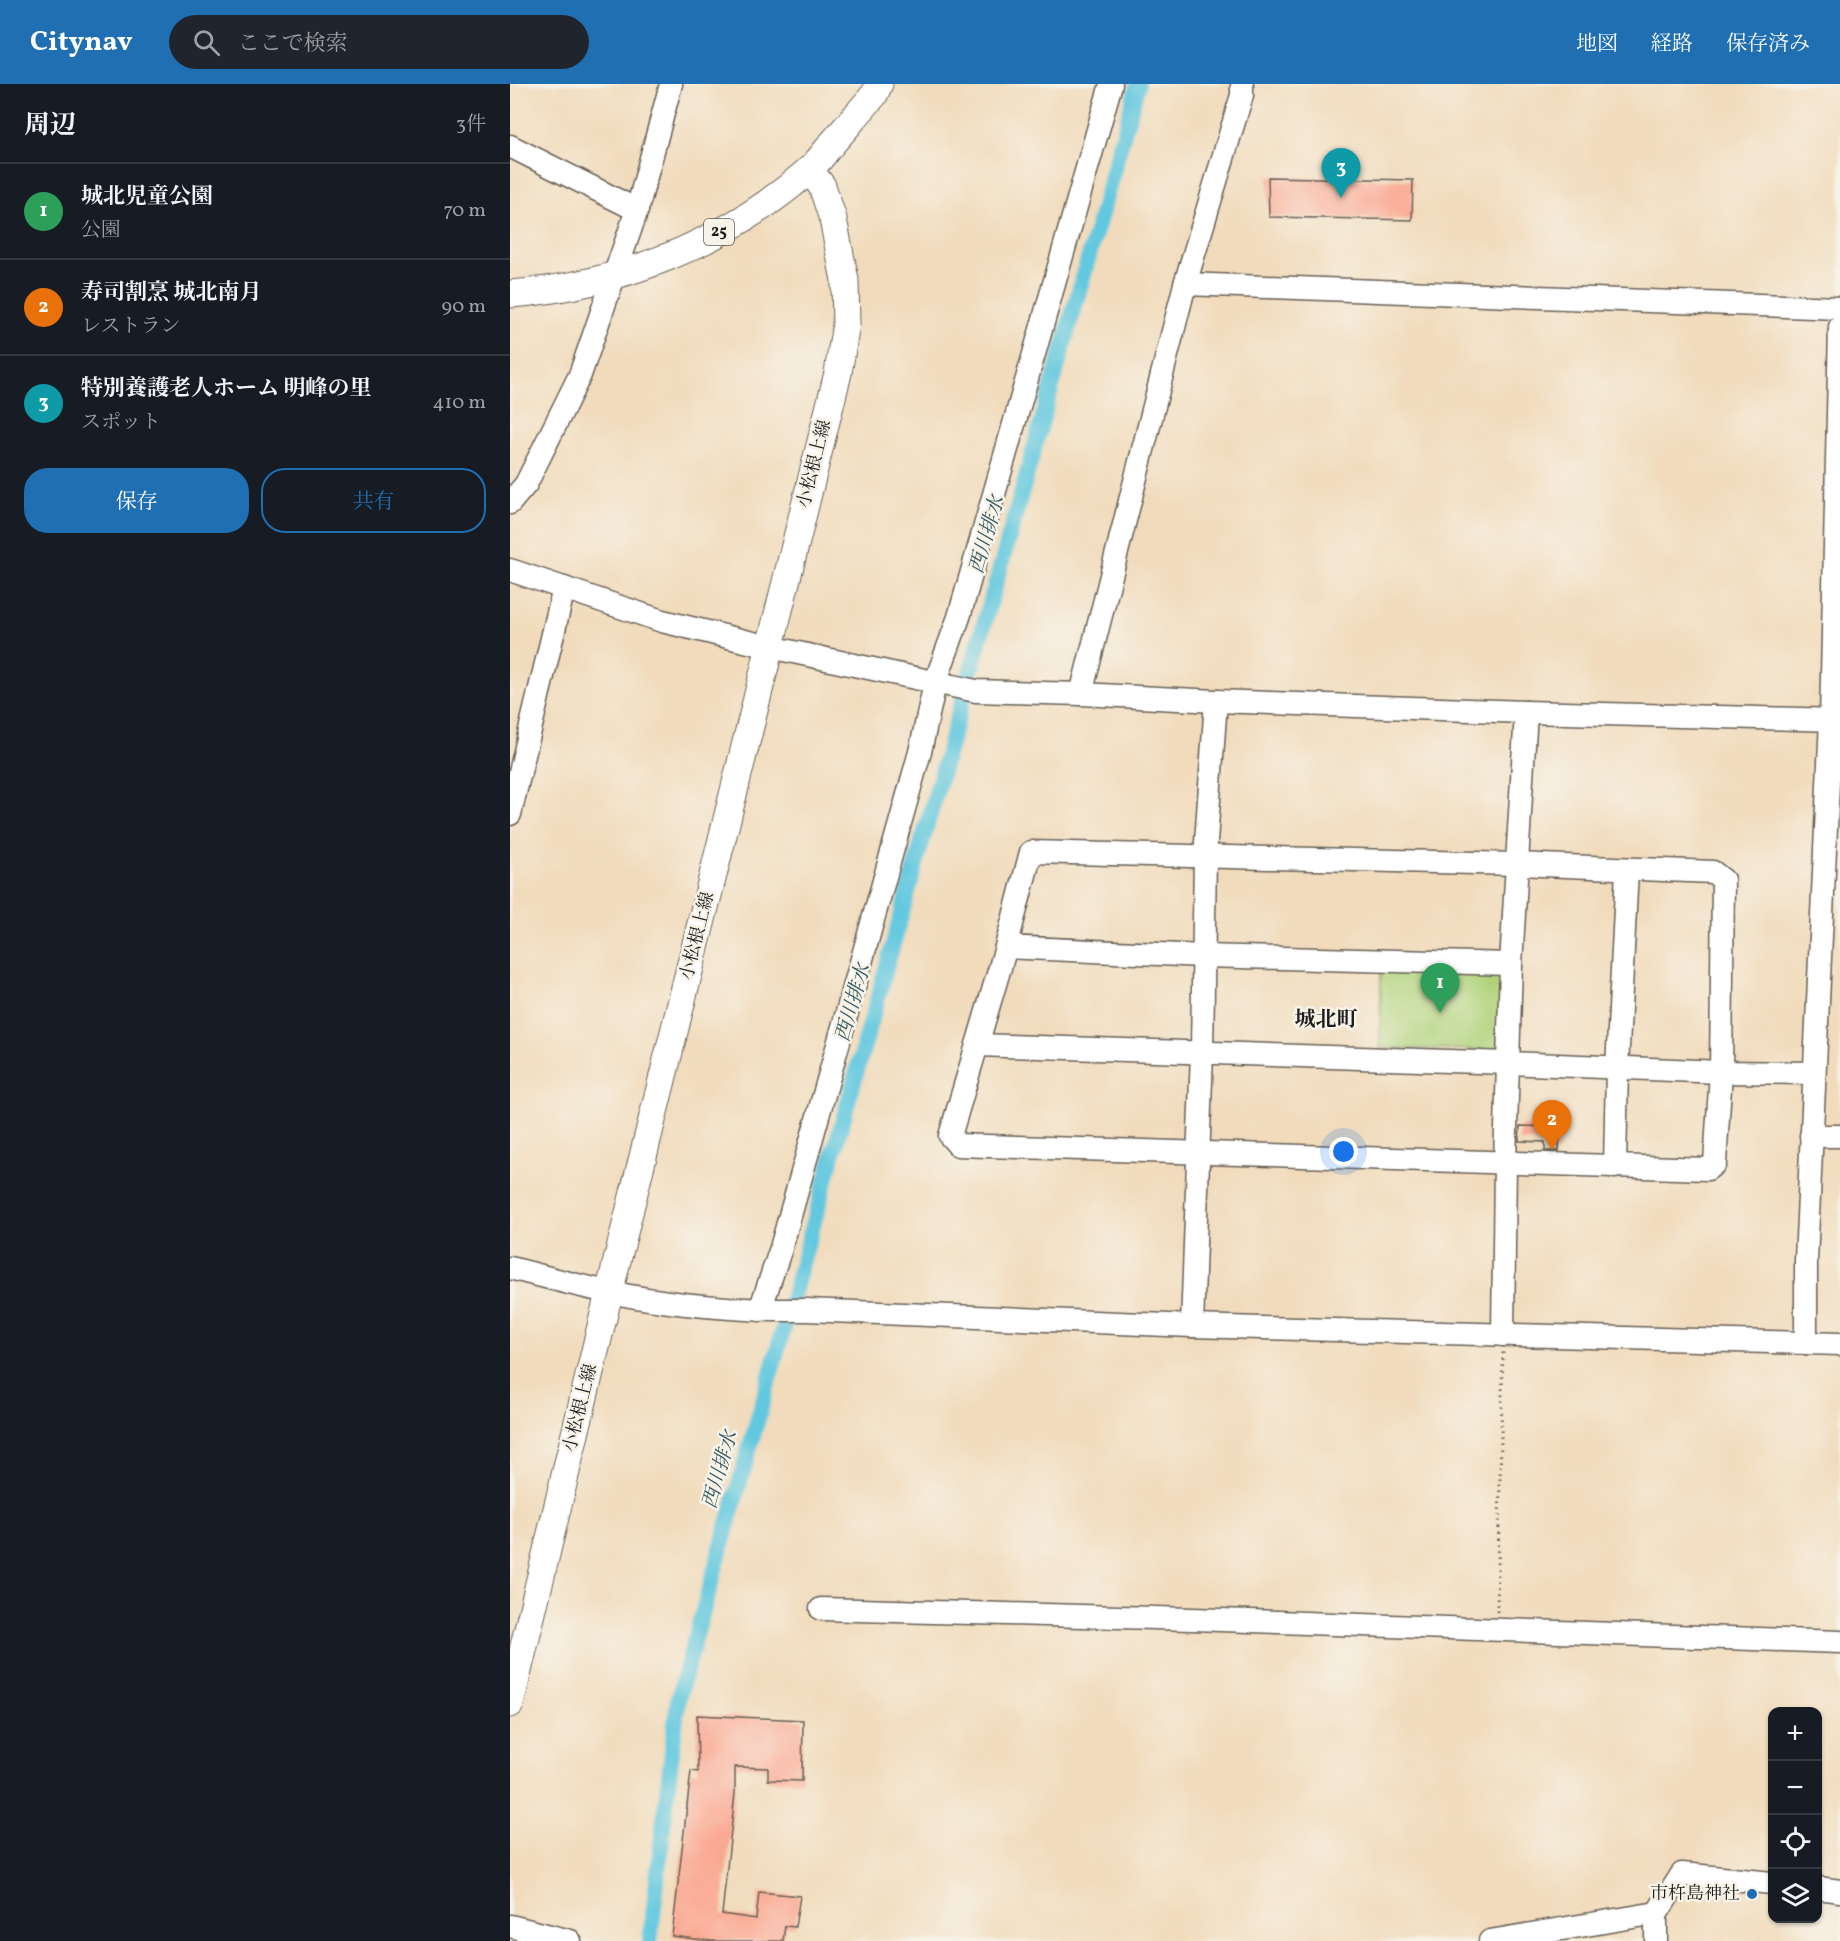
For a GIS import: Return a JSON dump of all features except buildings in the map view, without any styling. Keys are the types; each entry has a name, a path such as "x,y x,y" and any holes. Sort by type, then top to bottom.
{"main road":[{"name":"25","path":"510,294 549,291 614,276 693,247 757,210 809,170 874,95 879,84"},
{"name":"小松根上線","path":"510,1704 609,1293 838,373 846,324 845,280 833,219 822,186 809,170"}],"street":[{"path":"510,503 526,483 580,375 637,210 671,84"},
{"path":"767,1310 788,1225 920,752 942,684 1111,84"},
{"path":"1081,693 1185,284 1242,94 1242,84"},
{"path":"510,146 637,210"},
{"path":"1185,284 1840,308"},
{"path":"1806,1343 1806,1260 1811,1136 1835,720 1840,327"},
{"path":"510,570 662,621 770,648 976,691 1081,693 1216,701 1526,712 1835,720"},
{"path":"510,814 564,588"},
{"path":"1192,1326 1202,1052 1205,856 1216,701"},
{"path":"1503,1335 1511,964 1526,712"},
{"path":"1031,852 1205,856 1713,872 1723,880 1721,1072 1716,1163 1708,1169 1615,1167 1505,1162 1198,1155 958,1145 950,1136 1031,852"},
{"path":"1615,1167 1617,1068 1627,870"},
{"path":"1005,947 1203,956 1511,964"},
{"path":"977,1045 1721,1072 1814,1073"},
{"path":"1811,1136 1840,1136"},
{"path":"510,1268 609,1293 675,1302 767,1310 1192,1326 1840,1344"},
{"path":"821,1609 1497,1629 1840,1642"},
{"path":"1656,1941 1656,1913 1682,1874 1768,1883"},
{"path":"1822,1889 1840,1891"},
{"path":"1490,1941 1656,1913"},
{"path":"510,1926 570,1941"}],"path":[{"path":"1497,1629 1503,1335"}],"green space":[{"path":"1381,967 1496,972 1502,978 1498,1050 1380,1048"}],"waterway":[{"name":"西川排水","path":"650,1941 678,1699 1138,84"}],"place":[{"name":"特別養護老人ホーム 明峰の里","path":"1341,198"},
{"name":"城北児童公園","path":"1440,1013"},
{"name":"寿司割烹 城北南月","path":"1552,1150"},
{"name":"市杵島神社","path":"1752,1894"}],"district":[{"name":"城北町","path":"1326,1020"}]}
